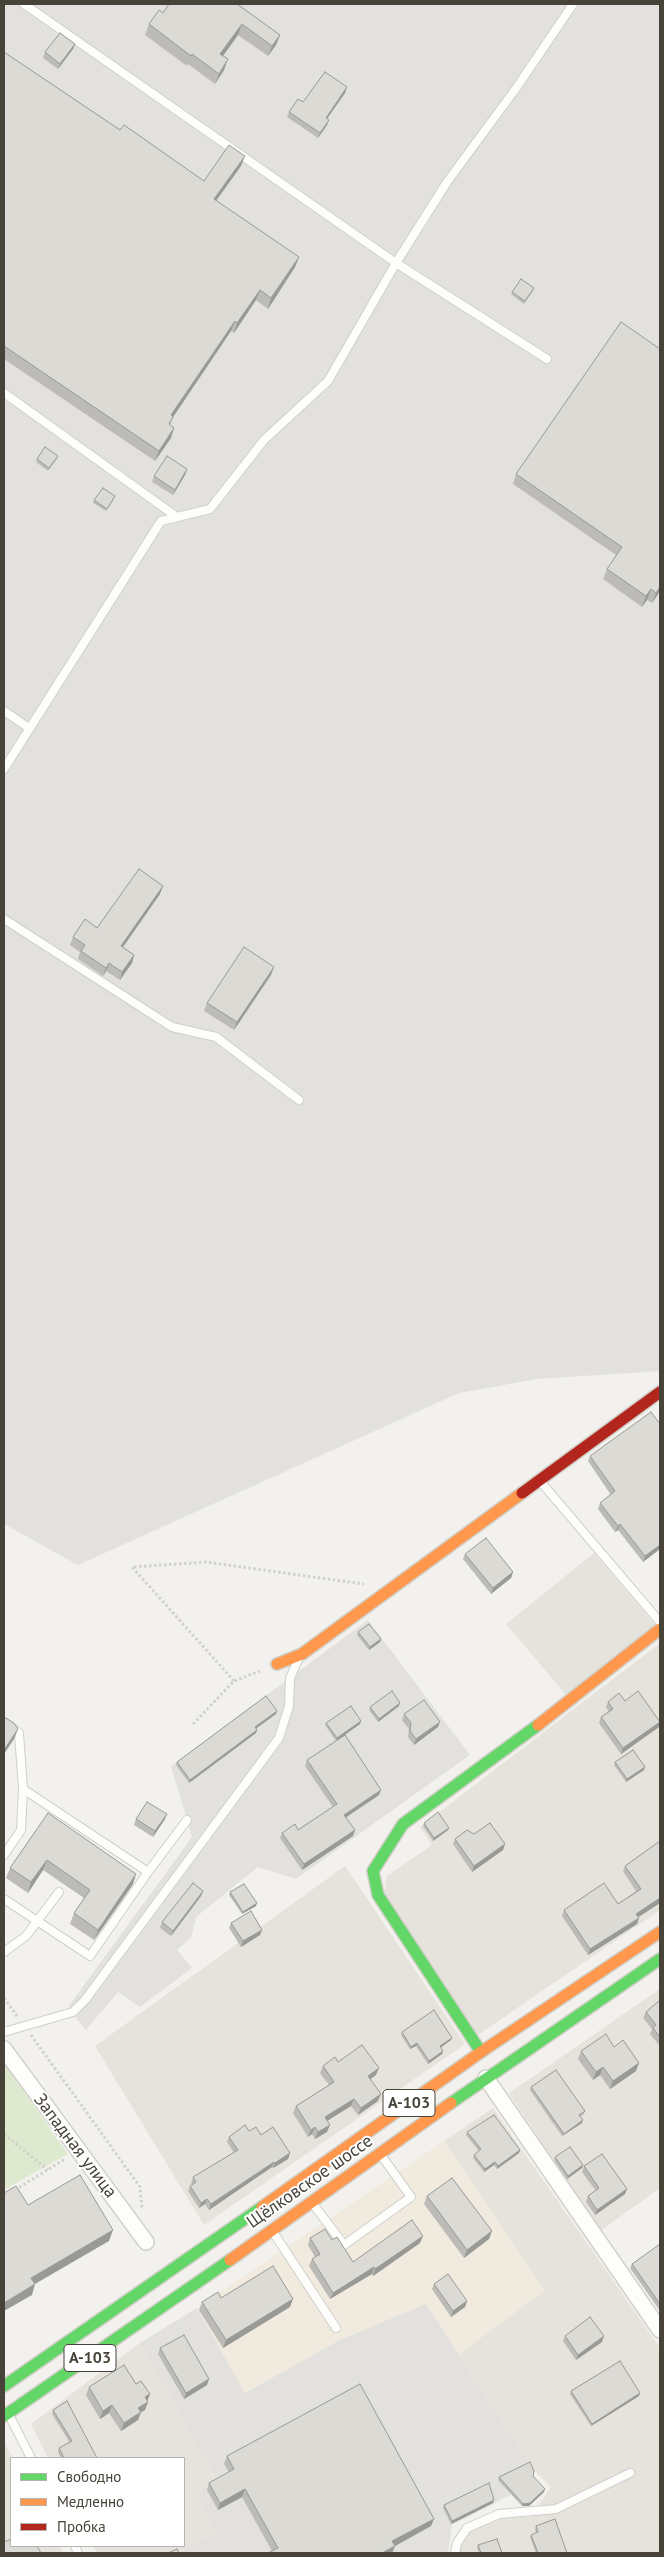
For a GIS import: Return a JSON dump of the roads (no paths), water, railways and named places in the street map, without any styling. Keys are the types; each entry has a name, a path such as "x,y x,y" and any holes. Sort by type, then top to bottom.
{"main road":[{"path":"277,1664 302,1654 660,1392"},
{"path":"481,2052 378,1895 373,1871 403,1824 563,1707 660,1629"},
{"name":"Щёлковское шоссе","path":"4,2386 162,2278 481,2052 660,1932"},
{"name":"Щёлковское шоссе","path":"6,2414 312,2202 486,2078 660,1959"}],"street":[{"name":"Западная улица","path":"4,2050 146,2242"},
{"path":"486,2078 660,2330"}],"lane":[{"path":"24,4 396,263 547,359"},
{"path":"4,769 161,521 210,509 264,440 328,381 396,263 447,182 518,86 572,4"},
{"path":"4,393 177,517"},
{"path":"4,711 29,728"},
{"path":"4,919 172,1027 216,1037 299,1100"},
{"path":"540,1480 660,1622"},
{"path":"4,2032 72,2012 85,2000 278,1738 289,1706 290,1678 302,1654"},
{"path":"4,1722 19,1733 23,1789 21,1830 4,1854"},
{"path":"23,1789 148,1872"},
{"path":"4,1899 36,1923 90,1956 148,1872 187,1820"},
{"path":"4,1952 26,1936 59,1892"},
{"path":"312,2202 344,2245 411,2197 380,2154"},
{"path":"272,2230 336,2328"},
{"path":"6,2414 30,2457"},
{"path":"455,2553 457,2543 467,2528 499,2514 556,2509 630,2473"}]}
